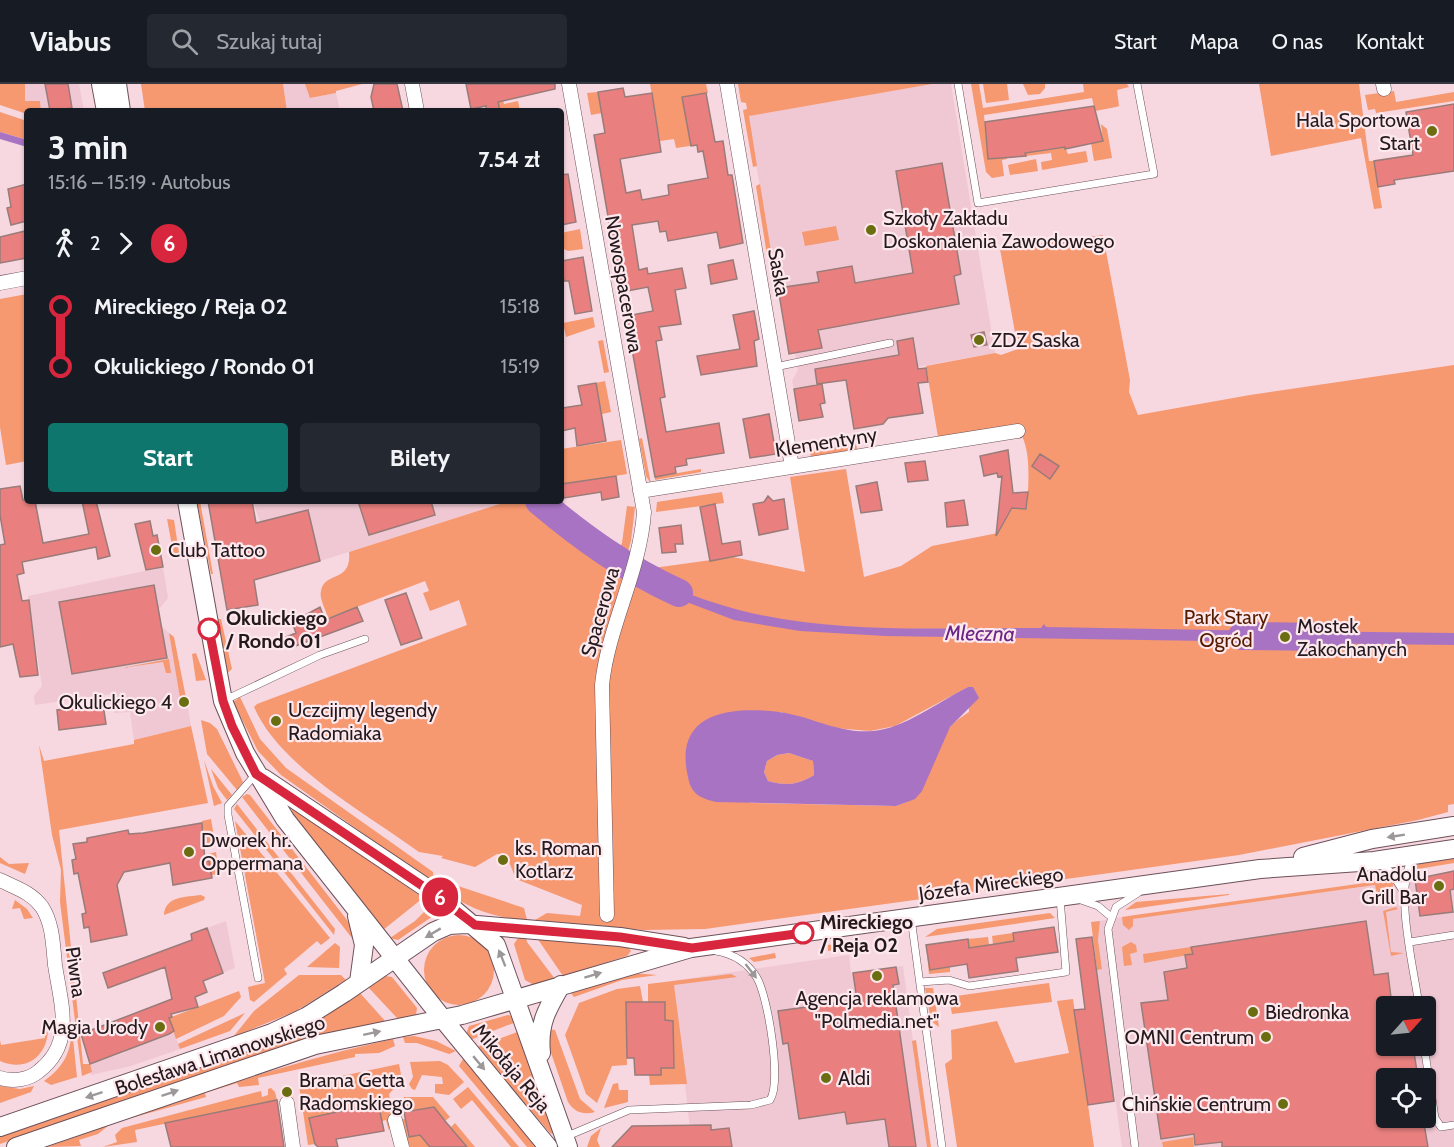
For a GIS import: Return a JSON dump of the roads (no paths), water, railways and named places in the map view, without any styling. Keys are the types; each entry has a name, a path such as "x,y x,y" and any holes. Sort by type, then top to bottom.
{"main road":[{"path":"101,84 105,108"},
{"path":"117,84 121,108"},
{"path":"188,504 223,701 232,726 256,774 285,819 342,891 359,921 363,934 359,982"},
{"name":"Mikołaja Reja","path":"256,774 436,895 475,925 496,945 566,1142"},
{"name":"Józefa Mireckiego","path":"1260,868 1372,839 1454,826"},
{"name":"Józefa Mireckiego","path":"517,999 692,948 1260,868 1374,861 1454,849"},
{"name":"Mikołaja Reja","path":"342,891 548,1147"},
{"name":"Józefa Mireckiego","path":"395,957 441,928 456,924 620,937 692,948"},
{"name":"Bolesława Limanowskiego","path":"0,1127 272,1032 306,1017 395,957"},
{"path":"545,1081 539,1033 547,1010 561,985"},
{"name":"Bolesława Limanowskiego","path":"16,1147 315,1045 442,1018 517,999"}],"street":[{"path":"412,84 416,108"},
{"name":"Nowospacerowa","path":"569,84 640,491"},
{"name":"Saska","path":"727,84 792,467"},
{"path":"0,283 24,279"},
{"name":"Klementyny","path":"640,491 1018,431"},
{"name":"Spacerowa","path":"607,915 603,752 605,662 643,528 644,512 640,491"},
{"name":"Piwna","path":"0,880 29,894 45,913 60,996 63,1036 57,1054 35,1075 9,1081 0,1078"},
{"path":"287,1103 293,1147"},
{"path":"395,1120 402,1147"}],"lane":[{"path":"958,84 978,203 1154,174 1137,84"},
{"path":"775,367 890,343"},
{"path":"223,701 320,655 365,639"},
{"path":"256,774 232,801 228,815 258,978"},
{"path":"1415,854 1407,870 1403,891 1418,996"},
{"path":"1374,861 1390,872 1403,891"},
{"path":"1135,1147 1108,937 1110,916 1121,901 1159,883"},
{"path":"920,982 949,980 969,986 1066,972 1060,897 1091,903 1110,916"},
{"path":"910,918 942,1147"},
{"path":"1410,942 1454,935"},
{"path":"566,1142 629,1110 751,1105 770,1100 774,1093 775,1075 763,993 758,980 742,960 721,952 692,948"},
{"path":"1426,1056 1435,1118 1441,1126 1454,1125"}],"water":[{"path":"0,132 24,139 24,146 0,139"},
{"path":"535,504 552,504 620,558 616,569 589,551"},
{"path":"645,573 712,602 792,621 917,629 1041,628 1044,624 1046,627 1279,631 1280,642 885,636 800,631 734,620 642,585"},
{"path":"1288,631 1454,633 1454,645 1288,643"},
{"path":"968,687 973,687 979,698 950,727 922,791 915,799 896,806 716,802 697,794 689,783 686,755 689,739 697,726 710,718 742,710 760,710 791,714 848,730 873,731 909,720","holes":["789,753 813,761 814,775 797,783 781,784 768,781 764,772 767,761 777,755"]}],"waterway":[{"name":"Mleczna","path":"543,504 606,552 641,574 679,593"},
{"name":"Mleczna","path":"1242,636 1328,637"}],"place":[{"name":"Hala Sportowa Start","path":"1432,131"},
{"name":"Szkoły Zakładu Doskonalenia Zawodowego","path":"871,230"},
{"name":"ZDZ Saska","path":"979,340"},
{"name":"Club Tattoo","path":"156,550"},
{"name":"Okulickiego / Rondo 01","path":"209,629"},
{"name":"Mostek Zakochanych","path":"1285,637"},
{"name":"Okulickiego 4","path":"184,702"},
{"name":"Uczcijmy legendy Radomiaka","path":"276,721"},
{"name":"Dworek hr. Oppermana","path":"189,852"},
{"name":"ks. Roman Kotlarz","path":"503,860"},
{"name":"Anadolu Grill Bar","path":"1439,886"},
{"name":"Mireckiego / Reja 02","path":"803,933"},
{"name":"Agencja reklamowa \"Polmedia.net\"","path":"877,976"},
{"name":"Biedronka","path":"1253,1012"},
{"name":"Magia Urody","path":"160,1027"},
{"name":"OMNI Centrum","path":"1266,1037"},
{"name":"Aldi","path":"826,1078"},
{"name":"Brama Getta Radomskiego","path":"287,1092"},
{"name":"Chińskie Centrum","path":"1283,1104"}],"park label":[{"name":"Park Stary Ogród","path":"1226,628"}]}
